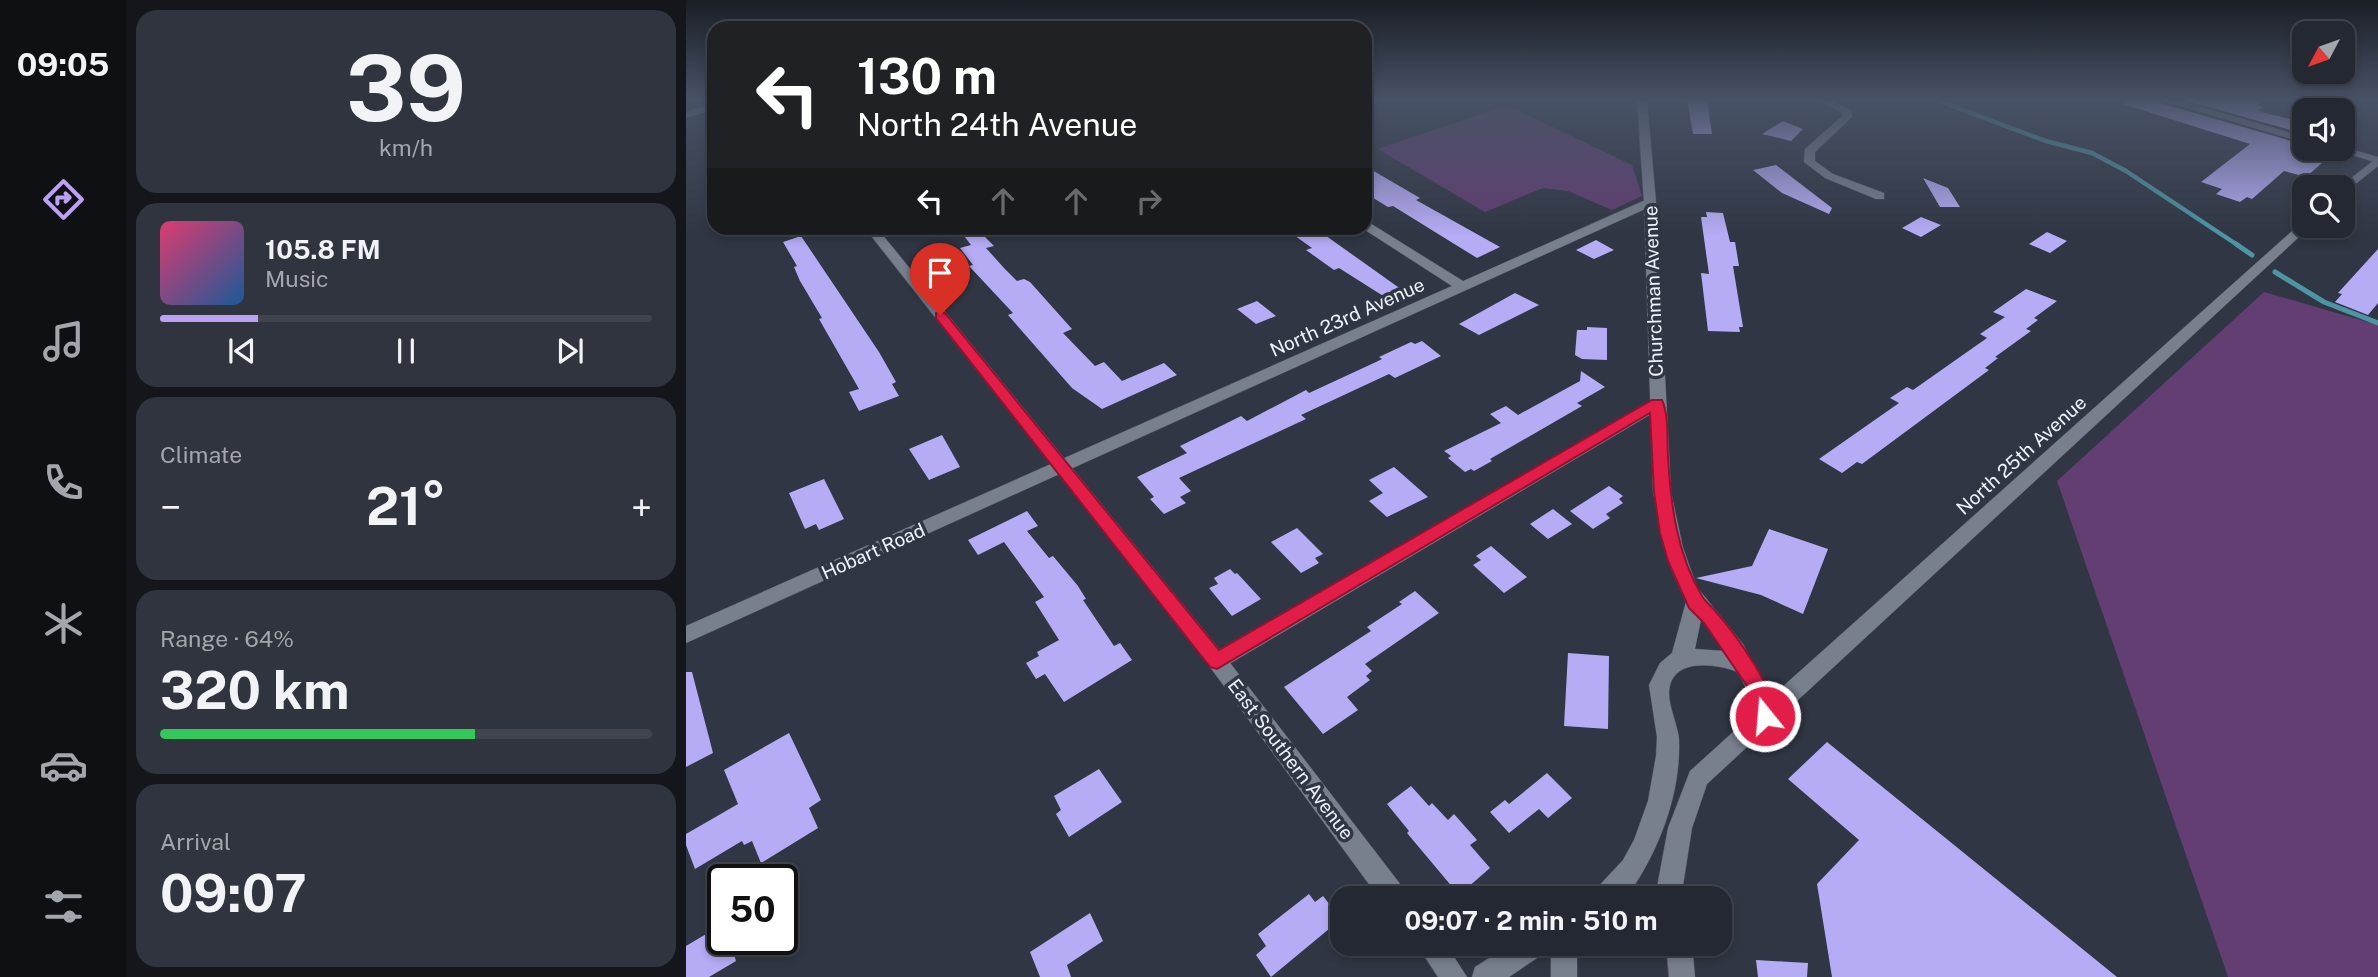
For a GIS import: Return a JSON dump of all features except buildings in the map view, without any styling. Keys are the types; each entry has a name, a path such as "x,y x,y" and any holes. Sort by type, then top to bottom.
{"street":[{"name":"Churchman Avenue","path":"1646,146 1662,492 1668,533 1696,603 1711,618 1744,665 1761,697 1765,716"},
{"path":"1815,146 1809,151 1810,162 1829,176 1880,196"},
{"path":"2355,154 2378,160"},
{"path":"2355,180 2378,160"},
{"name":"North 23rd Avenue","path":"1061,467 1650,202"},
{"path":"1372,228 1462,286"},
{"name":"East Southern Avenue","path":"879,235 1217,661 1386,886"},
{"name":"North 25th Avenue","path":"1765,716 2292,238"},
{"path":"1217,661 1657,403"},
{"name":"Hobart Road","path":"686,635 1061,467"},
{"path":"1677,664 1687,646 1690,619 1696,603"},
{"path":"1620,886 1629,873 1654,816 1663,783 1668,740 1659,689 1666,672 1677,664 1696,657 1723,658 1744,665"},
{"path":"1670,886 1680,828 1698,778 1765,716"},
{"path":"1439,956 1454,977"},
{"path":"1485,977 1517,956"},
{"path":"1564,956 1564,977"},
{"path":"1682,956 1682,977"}],"shaded area":[{"path":"1388,146 1592,146 1632,165 1642,196 1612,210 1568,191 1543,188 1485,212 1378,149"},
{"path":"2264,292 2378,325 2378,977 2228,977 2057,481"}],"waterway":[{"path":"2064,146 2092,153 2126,171 2236,244"},
{"path":"2236,244 2252,255"},
{"path":"2275,272 2324,302 2378,323"}],"route":[{"path":"940,315 1217,661 1657,403 1662,492 1668,533 1677,561 1696,603 1711,618 1755,682 1765,708 1765,716"}]}
